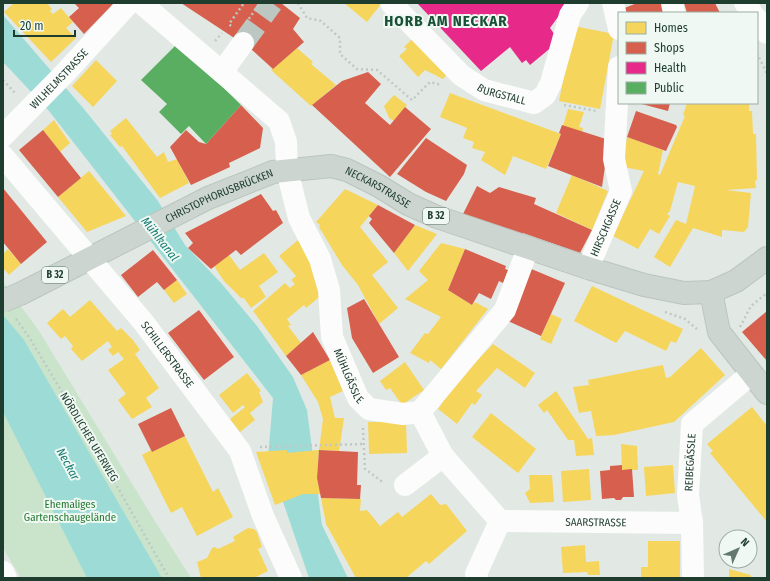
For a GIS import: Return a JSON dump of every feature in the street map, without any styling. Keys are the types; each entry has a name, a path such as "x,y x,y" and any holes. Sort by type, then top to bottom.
{"main road":[{"name":"NECKARSTRASSE","path":"287,170 331,166 347,170 379,186 408,204 437,217 528,248 644,285 677,291 711,292"},
{"name":"CHRISTOPHORUSBRÜCKEN","path":"12,302 89,258 208,198 273,172 287,170"},
{"name":"B 32","path":"711,292 736,281 767,258"},
{"path":"711,292 718,332 767,393"}],"street":[{"name":"WILHELMSTRASSE","path":"3,136 66,72 129,3"},
{"path":"141,3 279,121 286,142 287,170"},
{"name":"BURGSTALL","path":"391,3 461,75 471,82 484,90 534,103 545,95 551,84 570,15 578,3"},
{"path":"613,3 618,25"},
{"path":"745,3 751,12"},
{"path":"758,20 767,33"},
{"path":"222,72 243,43"},
{"name":"HIRSCHGASSE","path":"588,268 621,191 614,159 618,85"},
{"name":"SCHILLERSTRASSE","path":"3,156 144,323 240,451 263,516 291,578"},
{"name":"MÜHLGÄSSLE","path":"287,170 299,218 320,259 329,290 332,337 358,398 369,409 403,414 420,412"},
{"path":"477,578 476,574 500,521 443,456 420,412 505,310 528,248"},
{"name":"REIBEGÄSSLE","path":"693,578 692,523 688,495 692,424 751,374"},
{"path":"405,485 443,456"},
{"name":"SAARSTRASSE","path":"500,521 692,523"},
{"path":"3,572 6,578"}],"path":[{"path":"229,24 244,3"},
{"path":"248,20 260,3"},
{"path":"298,3 307,18 321,21 340,38 340,54 357,69 377,70 412,100 430,82 445,87"},
{"path":"758,55 767,74"},
{"path":"561,105 596,111"},
{"name":"NÖRDLICHER UFERWEG","path":"12,302 29,337 89,437 170,578"},
{"path":"369,409 363,427 365,469 383,483 405,485"},
{"path":"265,446 363,444"}],"green space":[{"name":"Ehemaliges Gartenschaugelände","path":"3,282 39,331 191,578 21,578 3,548"}],"water":[{"name":"Mühlkanal","path":"3,15 84,109 158,201 185,245 221,283 257,326 293,377 307,410 322,525 348,578 309,578 268,458 273,398 49,111 3,62"},
{"name":"Neckar","path":"3,315 24,340 162,578 87,578 3,412"}],"building: Homes":[{"path":"14,3 47,3 52,9 50,11 53,14 61,8 73,22 66,28 76,38 51,62 4,12"},
{"path":"344,3 380,3 381,4 367,22"},
{"path":"574,26 614,34 600,109 559,101"},
{"path":"415,36 449,72 443,79 425,70 418,77 399,56 407,49 404,47"},
{"path":"297,48 313,62 311,64 336,85 311,106 271,70"},
{"path":"96,60 117,81 93,107 72,86"},
{"path":"450,93 561,134 546,169 513,156 505,175 481,160 485,152 472,148 474,142 463,138 467,128 440,117"},
{"path":"394,95 407,105 394,121 389,118 384,106"},
{"path":"687,104 749,104 749,111 752,111 753,134 756,134 757,180 755,181 756,188 726,190 751,193 748,227 744,232 722,230 722,237 693,228 670,267 654,257 676,220 686,224 695,186 678,182 670,211 667,214 670,216 659,234 650,229 638,249 613,236 644,171 623,167 627,137 663,150 658,174 660,175 685,116 683,115"},
{"path":"568,109 584,112 579,127 583,128 582,132 563,126"},
{"path":"126,118 157,157 164,152 168,162 177,159 189,183 160,198 122,146 120,147 110,135 112,134 110,131"},
{"path":"54,120 70,143 60,152 43,130"},
{"path":"89,171 126,216 87,232 58,197"},
{"path":"572,175 608,191 592,230 556,213"},
{"path":"345,189 378,205 360,227 388,262 372,275 398,308 379,324 358,285 342,265 319,227 320,225 316,222"},
{"path":"415,225 437,234 408,271 394,253"},
{"path":"298,240 314,264 323,294 306,308 304,305 287,319 291,325 288,326 301,343 286,356 253,311 285,283 290,288 295,284 291,280 296,276 279,256"},
{"path":"441,243 465,249 448,290 472,305 475,302 488,309 441,369 430,360 429,363 410,353 425,333 428,334 441,317 405,299 428,280 419,271"},
{"path":"8,249 21,264 9,275 3,268 3,254"},
{"path":"264,253 278,272 259,286 266,297 251,308 243,297 242,299 224,281 214,266 229,255 240,270"},
{"path":"177,280 187,294 174,303 164,290"},
{"path":"592,286 683,329 676,343 671,341 666,351 625,331 616,343 574,321"},
{"path":"90,300 117,331 121,328 133,340 140,350 135,354 159,388 146,398 152,407 132,419 118,400 126,394 108,370 124,359 118,352 113,356 108,350 112,347 108,341 82,361 71,349 73,346 65,336 61,339 47,323 63,309 70,317"},
{"path":"551,314 562,319 551,344 540,339"},
{"path":"493,344 535,373 525,388 497,368 476,391 482,395 475,405 472,403 457,424 438,409 459,379"},
{"path":"701,348 725,375 674,422 614,435 596,436 591,411 579,413 573,387 589,385 588,380 663,365 666,378 670,377"},
{"path":"330,360 343,391 330,397 335,418 344,418 339,451 319,450 323,419 318,402 301,375"},
{"path":"405,362 424,390 402,405 390,388 386,390 380,381"},
{"path":"247,373 261,391 259,392 263,402 250,413 255,420 240,432 230,419 245,407 243,405 233,413 219,395"},
{"path":"556,391 588,439 592,438 594,455 576,456 574,440 568,440 547,410 544,413 538,405"},
{"path":"752,407 767,426 767,522 710,453 713,451 707,444"},
{"path":"491,413 536,449 518,473 472,437"},
{"path":"368,422 406,422 407,453 369,454"},
{"path":"185,436 213,492 218,488 233,517 197,536 182,507 171,513 142,455 151,450 152,452"},
{"path":"621,444 637,446 638,470 622,470"},
{"path":"287,450 287,453 319,450 317,478 321,494 303,494 275,505 256,452"},
{"path":"673,465 675,493 646,496 644,467"},
{"path":"589,469 591,500 563,502 561,471"},
{"path":"529,475 552,475 554,502 530,503 525,493 530,489"},
{"path":"431,494 440,505 446,504 467,531 429,564 426,561 406,578 356,578 326,524 321,498 361,499 360,511 367,510 380,526 398,512 402,517"},
{"path":"248,528 254,529 257,532 262,547 258,549 268,571 254,578 201,578 197,562 207,558 212,548 215,547 218,549 235,541 233,537"},
{"path":"648,541 680,541 680,578 641,578 641,567 648,567"},
{"path":"585,545 586,562 599,561 600,575 588,575 587,572 563,573 561,547"},
{"path":"729,569 751,575 750,576 755,578 729,578"}],"building: Shops":[{"path":"74,3 114,3 84,34 69,17 79,8"},
{"path":"181,3 281,3 300,18 293,29 304,42 273,69 251,49"},
{"path":"637,3 669,3 669,12 623,12 622,9"},
{"path":"684,3 715,3 720,12 687,12"},
{"path":"368,72 381,84 365,103 390,125 405,107 431,129 390,177 312,105 342,81"},
{"path":"642,104 670,104 668,111"},
{"path":"241,105 263,128 260,148 229,163 230,167 191,185 170,147 186,130 199,142 206,144"},
{"path":"636,111 676,125 677,127 666,151 627,137"},
{"path":"562,125 609,140 602,187 548,166 561,134 559,133"},
{"path":"43,130 81,178 58,197 19,150"},
{"path":"426,138 467,165 464,174 446,201 426,192 397,174"},
{"path":"477,186 490,193 499,187 536,198 534,204 592,230 580,253 523,233 522,238 462,216"},
{"path":"3,188 47,242 21,264 3,242"},
{"path":"261,194 273,211 276,210 283,223 241,255 236,250 211,269 188,248 193,243 185,233"},
{"path":"378,205 415,225 394,253 369,223 372,219 369,216"},
{"path":"465,249 506,266 505,269 508,270 503,283 499,281 491,299 479,293 472,305 448,290"},
{"path":"153,250 177,280 164,290 157,282 138,297 121,275"},
{"path":"529,268 565,283 541,336 506,320"},
{"path":"364,299 399,357 373,373 352,338 347,308"},
{"path":"199,310 234,357 204,380 168,333"},
{"path":"767,311 767,361 742,332"},
{"path":"313,332 330,360 301,375 286,356"},
{"path":"171,408 185,436 152,452 138,424"},
{"path":"319,450 358,452 357,485 361,485 360,499 321,498 317,478"},
{"path":"622,465 622,470 632,469 634,497 623,497 621,500 616,500 614,498 602,499 600,471 610,470 610,466"}],"building: Health":[{"path":"417,3 568,3 550,28 559,41 530,65 526,60 522,63 510,47 481,71"}],"building: Public":[{"path":"178,43 241,105 206,144 189,126 181,134 159,112 167,104 141,80"}],"tunnel":[{"path":"243,43 272,3"}],"district":[{"name":"HORB AM NECKAR","path":"446,21"}]}
